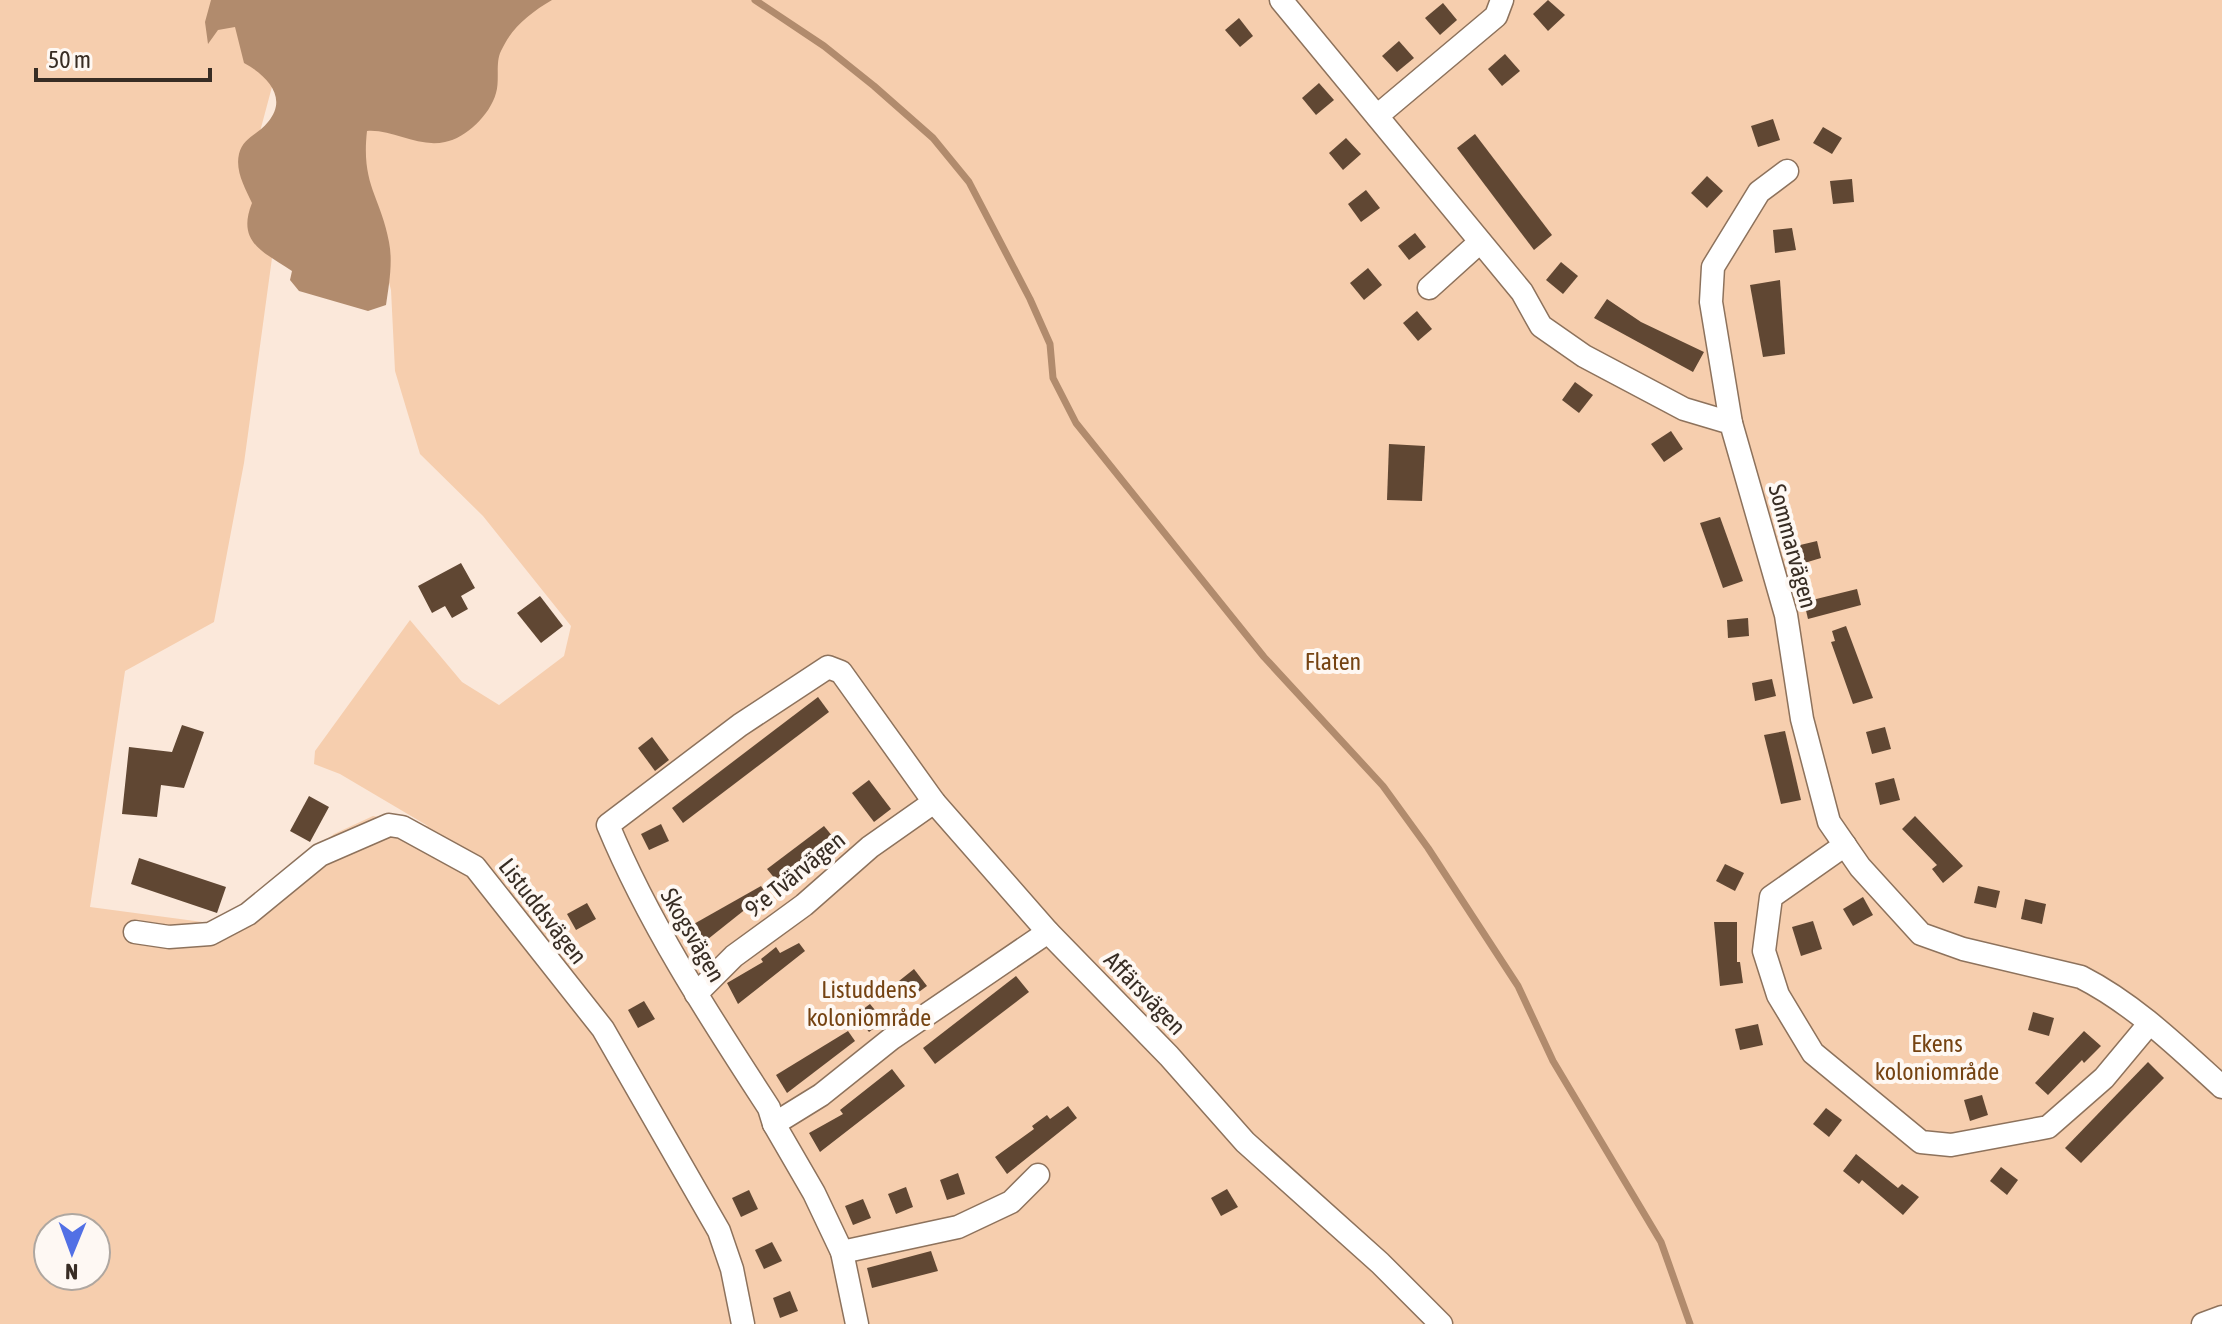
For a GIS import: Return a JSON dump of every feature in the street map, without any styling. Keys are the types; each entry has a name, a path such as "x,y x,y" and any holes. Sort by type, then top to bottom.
{"street":[{"path":"1281,0 1522,292 1541,326 1584,356 1684,409 1731,423"},
{"path":"1377,116 1496,16 1502,0"},
{"name":"Sommarvägen","path":"1787,171 1759,192 1713,267 1711,302 1731,423 1786,615 1802,719 1829,822 1860,867 1921,934 1963,949 2081,977 2128,1004 2222,1087"},
{"path":"1429,288 1480,242"},
{"name":"Skogsvägen","path":"841,672 828,667 740,725 608,825 630,877 696,994 769,1108 774,1124 814,1193 842,1252 857,1324"},
{"name":"Affärsvägen","path":"841,672 934,802 1048,932 1169,1056 1245,1142 1380,1263 1441,1324"},
{"name":"9:e Tvärvägen","path":"696,994 734,956 804,905 870,847 934,802"},
{"name":"Listuddsvägen","path":"135,932 169,937 210,934 248,914 320,855 389,825 402,827 475,867 603,1029 719,1231 732,1269 743,1324"},
{"path":"1845,845 1771,897 1764,951 1778,995 1813,1053 1921,1142 1951,1145 2048,1127 2104,1078 2149,1024"},
{"path":"774,1124 821,1095 891,1039 1048,932"},
{"path":"842,1252 958,1227 1011,1202 1038,1175"},
{"path":"2203,1324 2222,1317"}],"green space":[{"name":"Flaten","path":"0,0 2222,0 2222,1324 0,1324","holes":["273,83 336,86 391,290 395,371 420,454 483,516 571,626 564,656 499,705 462,682 410,620 315,751 314,764 340,774 428,826 373,816 334,834 250,903 210,923 90,907 125,671 214,622 244,463 272,258 250,169"]}],"shaded area":[{"path":"211,0 552,0 522,21 505,42 499,56 493,101 469,131 453,140 425,143 367,131 369,177 390,250 386,305 368,311 299,291 290,280 292,271 263,252 250,237 248,217 252,203 240,173 239,154 247,140 274,113 275,96 267,80 244,63 235,27 218,30 208,44 205,22"}],"building":[{"path":"1548,0 1565,15 1548,31 1533,14"},
{"path":"1443,3 1457,20 1440,35 1425,18"},
{"path":"1239,18 1253,36 1240,47 1225,30"},
{"path":"1399,41 1414,58 1397,72 1382,56"},
{"path":"1505,54 1520,71 1502,86 1488,69"},
{"path":"1319,83 1334,100 1316,115 1302,98"},
{"path":"1773,119 1780,140 1758,147 1751,126"},
{"path":"1823,127 1842,138 1832,154 1813,143"},
{"path":"1475,134 1552,235 1534,250 1457,148"},
{"path":"1346,138 1361,154 1343,170 1329,153"},
{"path":"1707,176 1723,191 1707,208 1691,193"},
{"path":"1852,179 1854,202 1833,204 1830,181"},
{"path":"1366,190 1380,208 1361,222 1348,204"},
{"path":"1792,228 1796,250 1775,253 1773,230"},
{"path":"1415,233 1426,247 1409,260 1398,246"},
{"path":"1561,262 1578,276 1563,294 1546,280"},
{"path":"1368,268 1382,285 1364,300 1350,283"},
{"path":"1780,280 1785,354 1763,357 1750,285"},
{"path":"1607,299 1641,322 1704,352 1693,372 1594,318"},
{"path":"1417,311 1432,329 1418,341 1403,323"},
{"path":"1575,382 1593,395 1579,413 1562,400"},
{"path":"1671,431 1683,449 1664,462 1651,444"},
{"path":"1389,444 1425,446 1422,501 1387,500"},
{"path":"1720,517 1743,581 1723,588 1700,523"},
{"path":"1817,541 1821,558 1801,564 1796,546"},
{"path":"461,563 475,588 461,596 468,609 452,618 445,606 432,613 418,586"},
{"path":"1857,589 1861,605 1808,619 1804,602"},
{"path":"540,596 563,626 541,643 517,613"},
{"path":"1748,618 1749,636 1728,638 1727,620"},
{"path":"1846,626 1873,698 1853,704 1831,642 1835,641 1832,631"},
{"path":"1772,679 1776,696 1755,701 1752,683"},
{"path":"818,697 829,712 683,823 672,808"},
{"path":"182,725 204,732 184,788 161,785 157,817 122,814 129,747 172,752"},
{"path":"1885,727 1891,749 1872,754 1866,732"},
{"path":"1785,731 1801,800 1781,804 1764,735"},
{"path":"652,737 669,760 655,771 638,748"},
{"path":"1894,778 1900,800 1880,805 1875,783"},
{"path":"869,780 891,809 874,822 852,793"},
{"path":"309,796 329,807 310,842 290,831"},
{"path":"1915,816 1963,866 1943,883 1932,869 1937,865 1902,829"},
{"path":"661,824 669,841 649,850 641,834"},
{"path":"824,826 838,843 780,885 767,869"},
{"path":"139,858 226,887 217,913 131,884"},
{"path":"1725,864 1744,873 1735,891 1716,881"},
{"path":"761,886 766,893 703,943 692,925"},
{"path":"1978,886 2000,891 1996,908 1974,903"},
{"path":"1863,897 1873,915 1853,926 1843,909"},
{"path":"2025,899 2046,904 2042,924 2021,919"},
{"path":"587,903 596,919 576,930 567,914"},
{"path":"1813,921 1822,949 1801,956 1792,927"},
{"path":"1714,922 1737,922 1737,962 1740,962 1743,983 1720,986"},
{"path":"799,943 805,951 738,1004 727,983 763,962 761,959 776,947 780,953"},
{"path":"914,969 927,986 912,997 899,981"},
{"path":"1016,976 1029,992 935,1064 923,1048"},
{"path":"644,1001 655,1019 638,1028 628,1010"},
{"path":"870,1004 884,1021 869,1032 855,1015"},
{"path":"2033,1012 2054,1018 2049,1036 2028,1030"},
{"path":"1758,1024 1763,1045 1740,1050 1735,1029"},
{"path":"848,1031 855,1041 787,1093 776,1075"},
{"path":"2084,1031 2101,1046 2084,1063 2082,1060 2048,1095 2035,1083"},
{"path":"2148,1062 2164,1078 2081,1163 2065,1148"},
{"path":"892,1069 905,1086 820,1152 809,1133 843,1114 840,1110"},
{"path":"1982,1095 1988,1115 1970,1121 1964,1100"},
{"path":"1068,1106 1077,1118 1007,1174 995,1157 1034,1129 1032,1126 1047,1115 1050,1119"},
{"path":"1826,1108 1842,1120 1829,1137 1813,1124"},
{"path":"1856,1154 1898,1188 1902,1184 1919,1197 1903,1215 1862,1180 1859,1184 1843,1171"},
{"path":"2001,1167 2018,1180 2007,1195 1990,1181"},
{"path":"958,1173 965,1194 947,1200 940,1180"},
{"path":"906,1187 913,1207 896,1214 888,1194"},
{"path":"1227,1189 1238,1207 1221,1216 1211,1198"},
{"path":"749,1190 758,1209 741,1217 732,1198"},
{"path":"863,1199 871,1218 853,1225 845,1206"},
{"path":"772,1242 782,1261 764,1269 755,1250"},
{"path":"931,1251 938,1271 872,1288 867,1268"},
{"path":"790,1291 798,1311 780,1318 773,1298"}],"waterway":[{"path":"755,0 824,46 874,86 933,138 969,182 1050,344 1053,378 1076,423 1264,657 1383,786 1428,848 1518,986 1553,1061 1661,1242 1690,1324"}],"park label":[{"name":"Listuddens koloniområde","path":"869,1003"},
{"name":"Ekens koloniområde","path":"1937,1057"}]}
